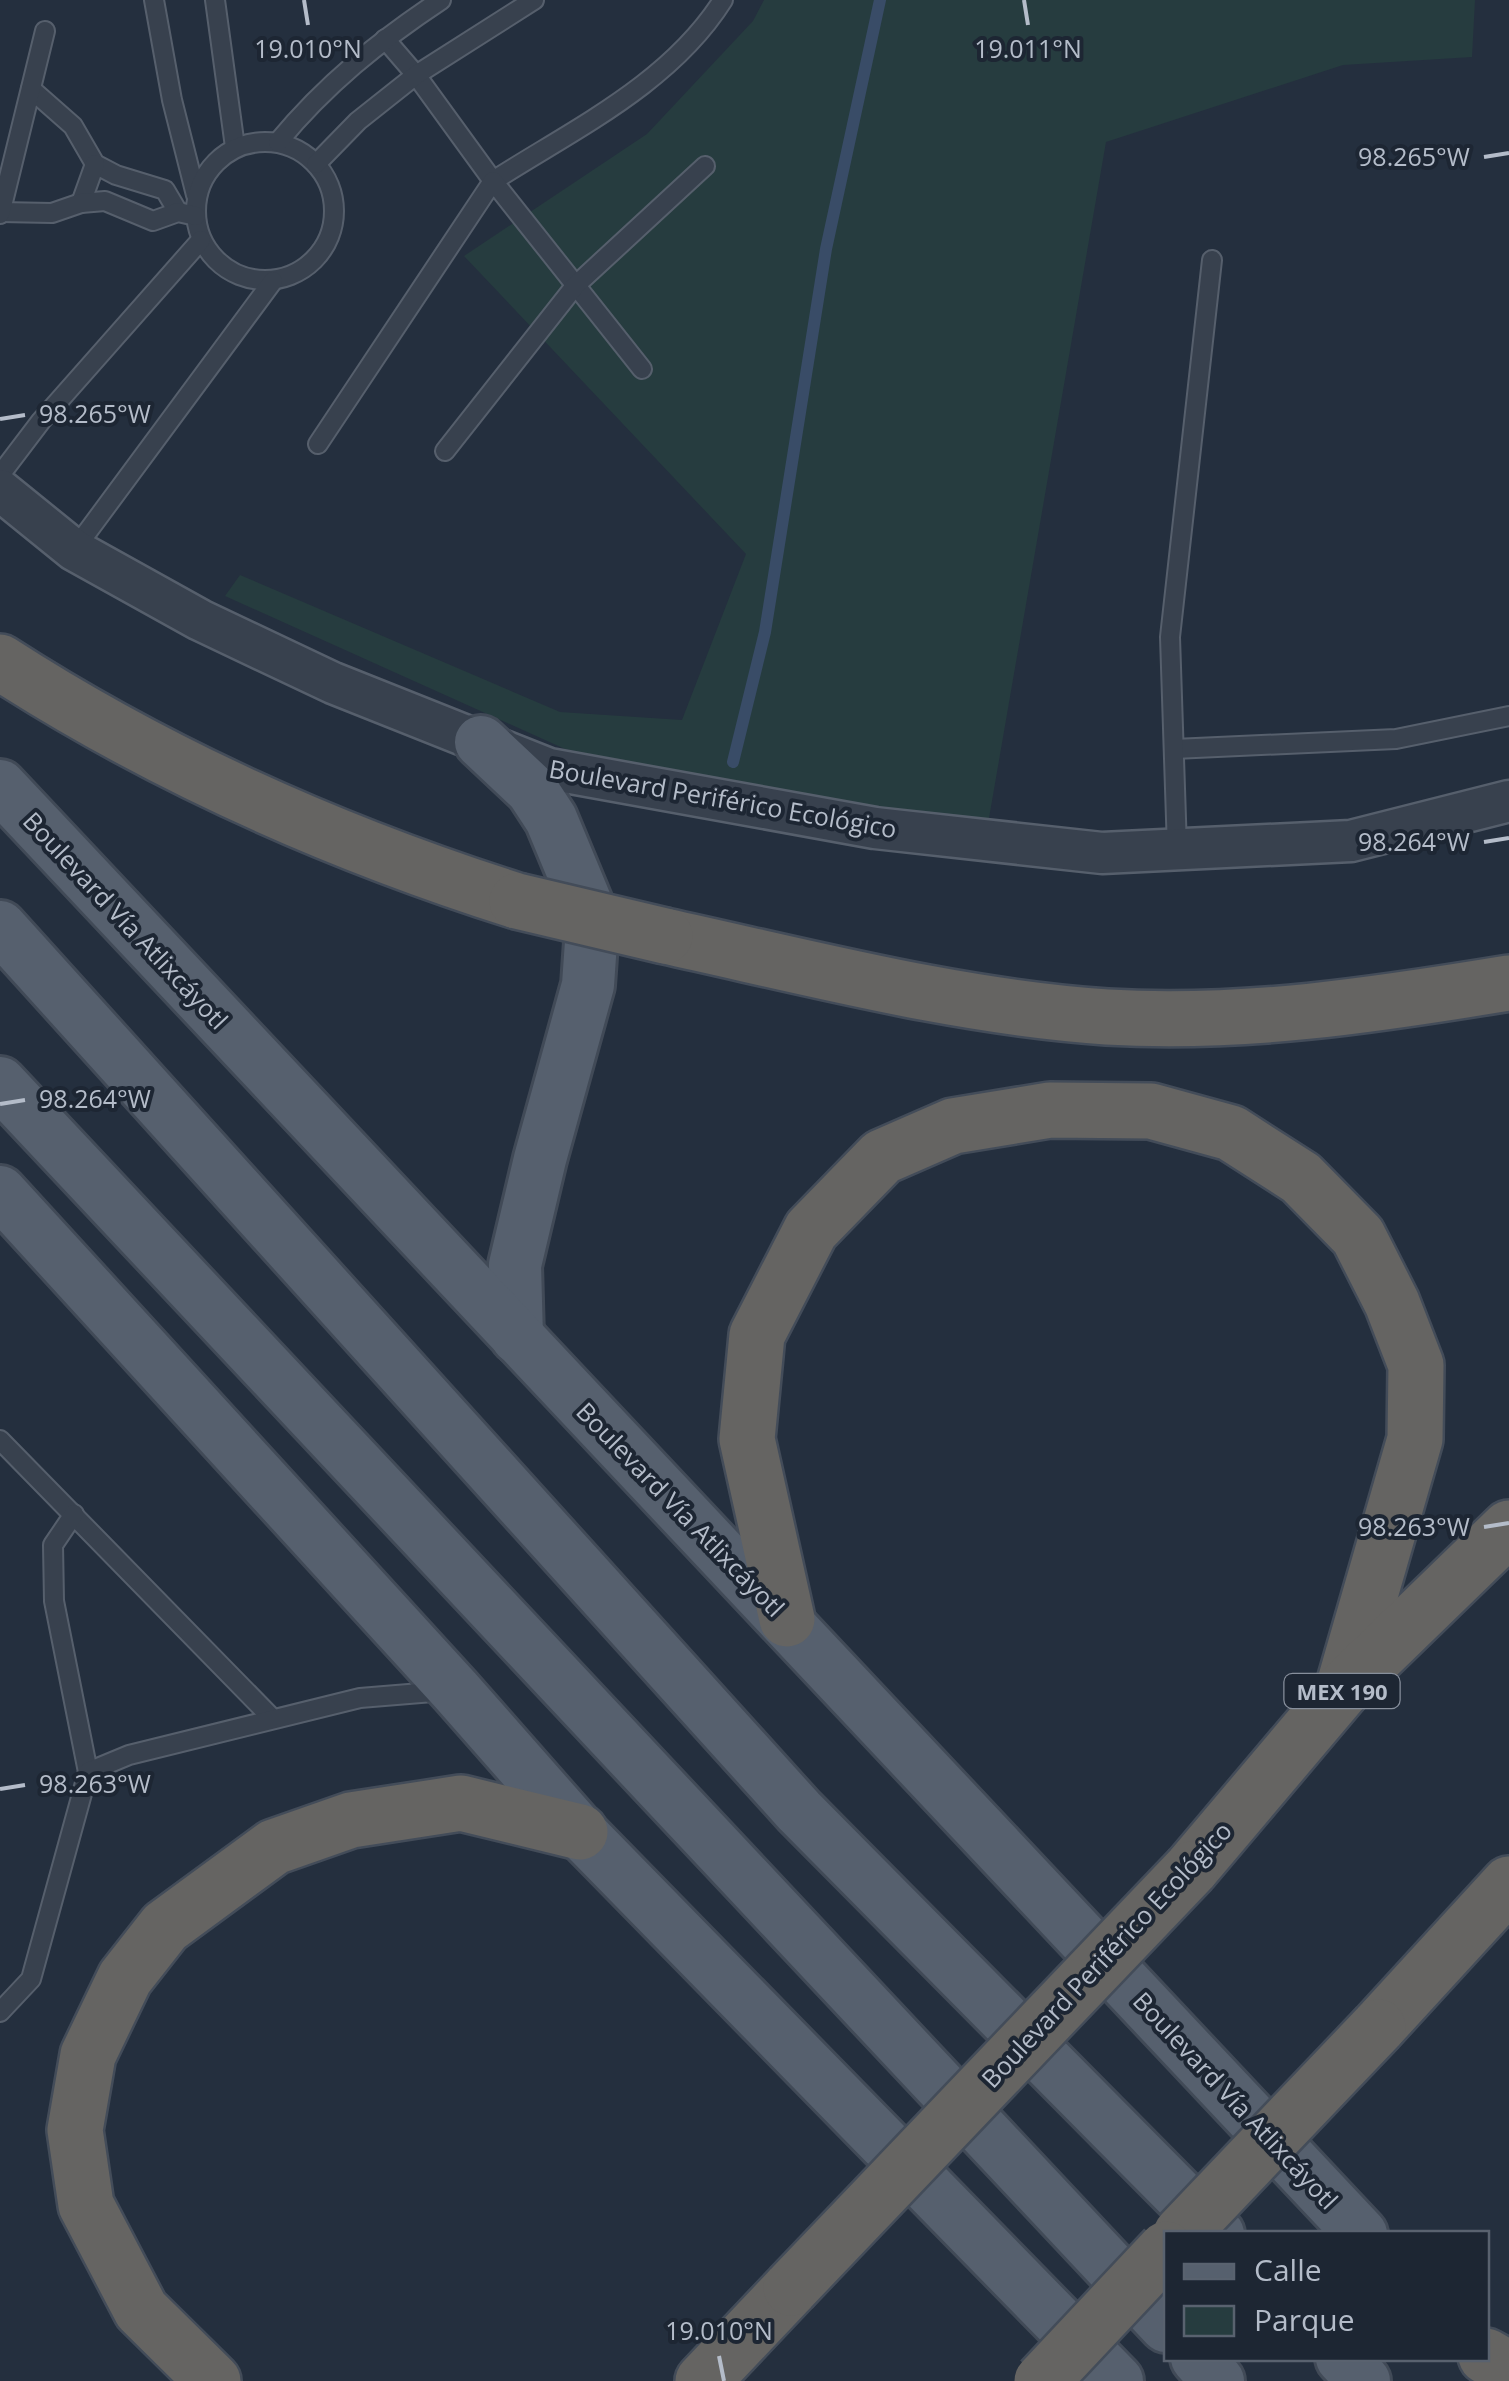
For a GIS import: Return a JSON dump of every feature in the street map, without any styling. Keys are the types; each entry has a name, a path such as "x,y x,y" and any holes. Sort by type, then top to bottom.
{"highway":[{"path":"0,662 125,735 273,810 433,874 517,901 922,993 1108,1017 1202,1019 1371,1006 1509,983"},
{"path":"786,1619 747,1439 756,1335 811,1230 882,1157 953,1126 1050,1110 1151,1111 1231,1134 1301,1178 1358,1236 1392,1303 1416,1365 1415,1439 1343,1689"},
{"name":"Boulevard Periférico Ecológico","path":"700,2376 791,2288 1190,1869 1343,1689 1509,1528"},
{"path":"214,2381 142,2310 86,2205 75,2130 88,2055 124,1978 166,1928 259,1857 274,1847 351,1820 461,1803 580,1832"},
{"path":"1185,2231 1509,1884"},
{"path":"1428,1971 1509,1933"},
{"path":"1042,2381 1164,2251"}],"main road":[{"path":"480,742 532,790 551,819 578,877 590,925 588,985 515,1265 517,1337"},
{"name":"Boulevard Vía Atlixcáyotl","path":"0,786 1358,2231"},
{"path":"0,927 799,1811 1215,2231"},
{"path":"0,1084 1164,2324"},
{"path":"0,1192 580,1832 1117,2381"},
{"path":"1200,2361 1218,2381"},
{"path":"1345,2361 1364,2381"},
{"path":"1481,2361 1500,2381"}],"street":[{"name":"Boulevard Periférico Ecológico","path":"0,490 74,550 200,620 334,684 550,769 875,828 1102,853 1351,841 1509,800"}],"lane":[{"path":"45,31 0,213 52,212 105,201 153,221 190,208 204,177 235,147 278,142 298,150 316,164 328,182 334,203 326,246 294,275 273,281 252,280 231,272 201,240 190,208 154,0"},
{"path":"215,0 235,147"},
{"path":"278,142 308,105 361,56 440,0"},
{"path":"316,164 358,121 416,75 534,0"},
{"path":"318,444 493,182 655,78 710,20 723,0"},
{"path":"385,39 642,369"},
{"path":"30,89 73,126 95,164 165,190 190,208"},
{"path":"81,203 95,164"},
{"path":"445,452 574,286 704,166"},
{"path":"0,476 41,421 201,240"},
{"path":"1176,850 1170,637 1212,260"},
{"path":"74,550 273,281"},
{"path":"1174,749 1396,739 1509,716"},
{"path":"0,1440 274,1720"},
{"path":"0,2012 31,1979 88,1772 54,1601 53,1545 74,1514"},
{"path":"88,1772 129,1755 360,1698 456,1691"}],"green space":[{"path":"764,0 1475,0 1472,57 1343,65 1106,142 988,824 882,811 565,749 225,596 240,575 560,712 682,720 746,554 464,256 647,134 753,21"}],"waterway":[{"path":"733,762 765,632 826,249 880,0"}]}
